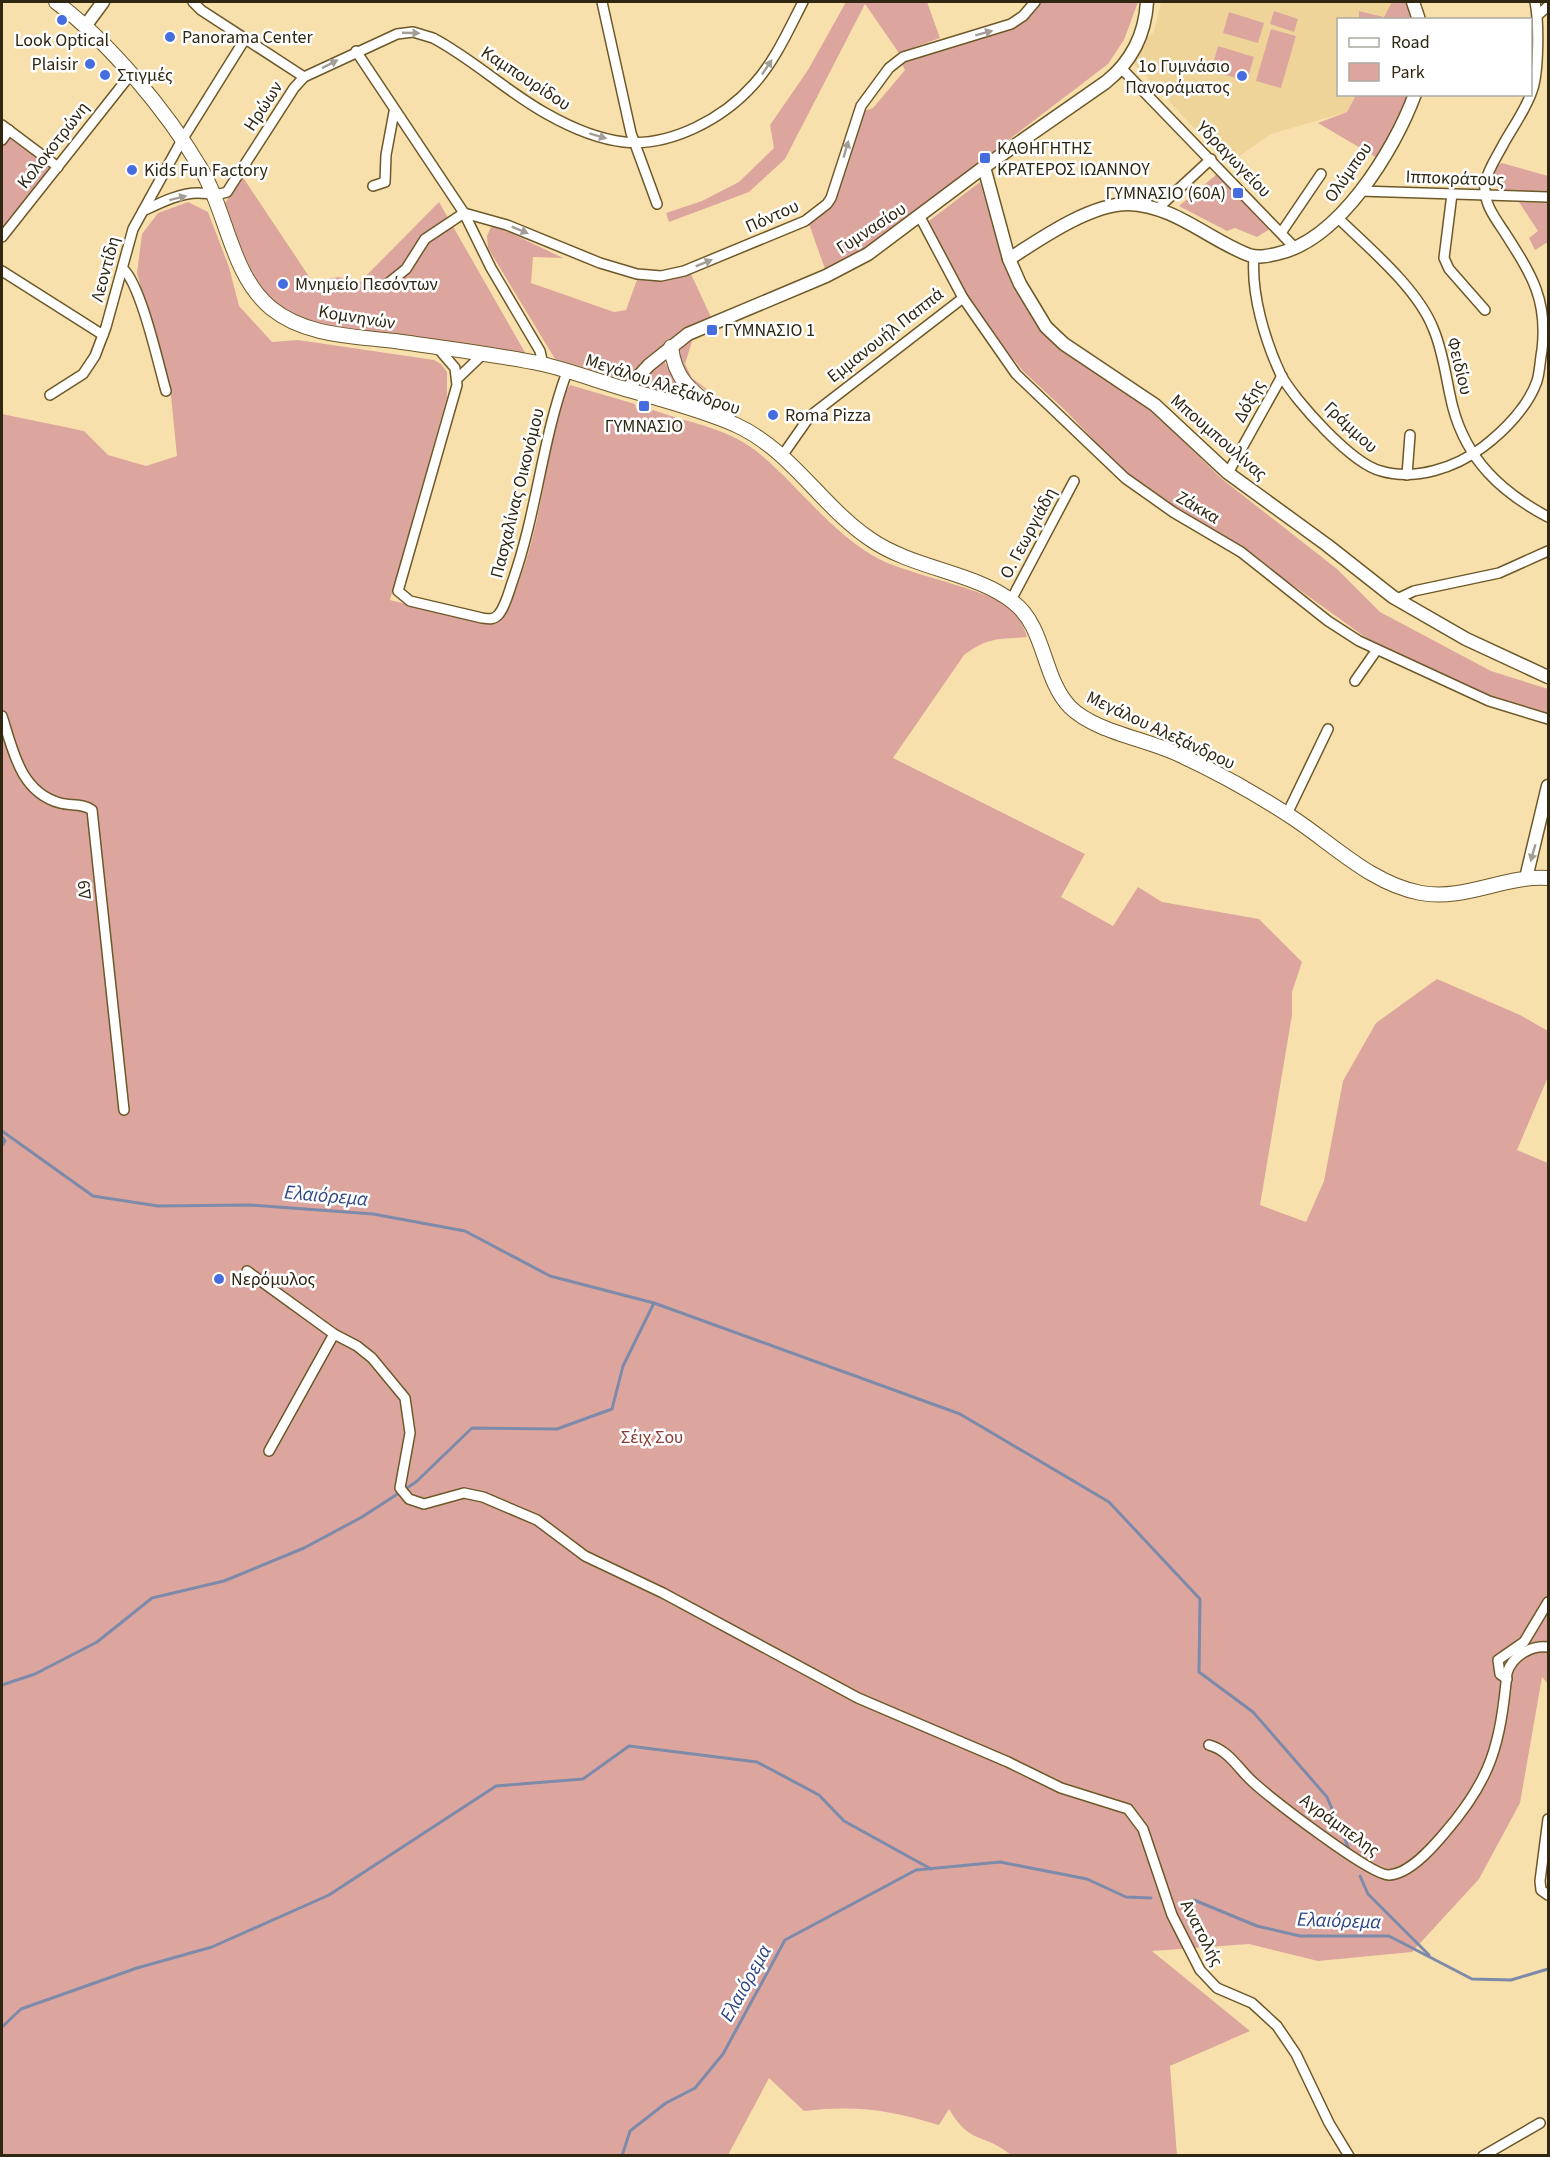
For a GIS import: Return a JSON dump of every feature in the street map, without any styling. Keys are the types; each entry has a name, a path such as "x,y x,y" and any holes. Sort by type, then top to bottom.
{"main road":[{"name":"Κομνηνών","path":"56,2 87,25 131,74 182,140 214,194 249,282 273,310 305,327 330,333 543,364 567,372"},
{"path":"670,347 673,364 680,379 734,424"},
{"name":"Μεγάλου Αλεξάνδρου","path":"567,372 734,424 782,456 867,538 914,562 989,588 1011,600 1030,621 1058,690 1073,710 1104,727 1180,755 1287,814 1370,872 1410,890 1430,894 1459,893 1526,878 1548,878"}],"street":[{"path":"87,25 103,2"},
{"path":"193,2 201,10 304,77"},
{"path":"602,2 633,142 657,204"},
{"name":"Καμπουρίδου","path":"356,51 401,33 425,34 447,46 549,115 591,134 633,142 669,136 703,123 734,103 765,70 803,2"},
{"name":"Πόντου","path":"464,213 507,225 578,255 627,271 661,276 684,271 805,221 827,204 835,190 847,143 861,106 872,89 903,57 1011,24 1023,16 1035,2"},
{"path":"1122,69 1137,46 1147,2"},
{"path":"1413,2 1418,18"},
{"path":"1532,93 1538,15 1535,2"},
{"path":"1538,15 1548,6"},
{"name":"Λεοντίδη","path":"50,395 84,374 103,335 130,239 143,211 182,140 244,39"},
{"path":"356,51 394,112 464,213 497,279 540,351 543,364"},
{"name":"Ηρώων","path":"214,194 227,192 294,88 304,77 356,51"},
{"name":"Υδραγωγείου","path":"1122,69 1295,248"},
{"name":"Γυμνασίου","path":"627,389 670,347 710,324 843,268 920,217 984,167 1122,69"},
{"name":"Κολοκοτρώνη","path":"2,237 131,74"},
{"name":"Ολύμπου","path":"1254,257 1274,255 1295,248 1338,218 1360,191 1401,126 1413,96"},
{"path":"1485,195 1485,182 1489,172 1530,96"},
{"path":"373,186 385,182 386,155 394,112"},
{"path":"2,140 5,127 58,167"},
{"path":"1156,210 1211,159"},
{"name":"Μπουμπουλίνας","path":"984,167 1009,259 1020,284 1046,327 1064,344 1155,405 1228,473 1328,545 1397,599 1466,639 1548,677"},
{"path":"1281,233 1321,174"},
{"name":"Ιπποκράτους","path":"1360,191 1548,197"},
{"path":"143,211 170,199 197,193 214,194"},
{"path":"1452,194 1444,258 1449,269 1485,310"},
{"name":"Γράμμου","path":"1254,257 1255,282 1262,322 1282,376 1329,434 1359,462 1380,471 1407,475 1422,474 1472,455 1496,436 1520,410 1544,374 1544,321 1538,289 1491,212 1485,195"},
{"path":"1009,259 1050,234 1096,212 1126,204 1156,210 1182,220 1254,257"},
{"path":"386,285 406,268 425,239 464,213"},
{"name":"Ζάκκα","path":"920,217 963,297 1017,374 1125,478 1173,512 1240,552 1328,621 1376,651 1489,701 1548,719"},
{"name":"Φειδίου","path":"1338,218 1404,285 1424,311 1440,348 1461,436 1472,455 1517,498 1548,517"},
{"path":"123,269 129,275 138,297 166,392"},
{"path":"2,271 103,335"},
{"name":"Εμμανουήλ Παππά","path":"782,456 810,416 963,297"},
{"path":"437,347 451,361 457,379 482,355"},
{"name":"Πασχαλίνας Οικονόμου","path":"457,379 398,591 410,601 492,619 502,610 521,557 559,393 567,372"},
{"name":"Δόξης","path":"1228,473 1282,376"},
{"path":"1407,475 1410,435"},
{"name":"Ο. Γεωργιάδη","path":"1011,600 1074,481"},
{"path":"1397,599 1414,591 1498,573 1548,551"},
{"path":"1355,681 1376,651"},
{"name":"Δ9","path":"2,716 15,761 31,785 42,796 60,803 87,807 92,810 124,1110"},
{"path":"1287,814 1328,729"},
{"path":"1526,878 1548,786"},
{"path":"247,1271 334,1334 269,1450"},
{"name":"Ανατολής","path":"334,1334 357,1346 372,1358 405,1398 410,1433 400,1488 409,1499 424,1504 464,1493 483,1497 519,1512 537,1520 589,1559 650,1586 858,1698 1061,1788 1120,1805 1137,1818 1146,1834 1172,1915 1195,1962 1216,1988 1251,2003 1277,2026 1296,2054 1324,2113 1349,2156"},
{"path":"1507,1679 1500,1674 1498,1660 1524,1642 1548,1602"},
{"name":"Αγράμπελης","path":"1209,1745 1227,1754 1256,1785 1347,1854 1381,1874 1393,1874 1405,1869 1436,1842 1475,1792 1499,1740 1509,1666 1535,1647 1548,1647"},
{"path":"1548,1819 1540,1881 1541,1890 1548,1895"},
{"path":"1483,2156 1540,2123"}],"shaded area":[{"name":"1ο Γυμνάσιο Πανοράματος","path":"1161,2 1392,2 1385,17 1359,11 1359,18 1337,18 1337,96 1355,96 1347,112 1271,134 1228,164 1133,63 1144,40 1154,32"}],"green space":[{"path":"846,2 927,2 940,38 899,53 865,4 785,159 749,192 669,222 666,213 702,201 739,182 774,148 770,125 808,70"},
{"path":"1041,2 1138,2 1124,40 1108,64 990,154 986,151 979,157 980,162 906,220 866,247 825,269 809,224 821,213 838,187 864,111 873,108 905,70 901,62 1010,30 1030,15"},
{"path":"1392,2 1409,2 1415,18 1359,18 1359,11 1384,17"},
{"path":"1274,11 1298,19 1294,32 1270,24"},
{"path":"1229,12 1264,23 1258,43 1223,33"},
{"path":"1271,29 1296,36 1281,88 1256,81"},
{"path":"1218,46 1254,57 1247,81 1211,71"},
{"path":"1355,96 1412,96 1379,159 1318,123 1347,112"},
{"path":"10,135 54,167 2,229 2,146"},
{"path":"1502,163 1548,176 1548,192 1500,190 1495,185 1493,177 1495,167"},
{"path":"1217,174 1270,229 1257,237 1235,228 1227,231 1179,206"},
{"path":"242,176 312,281 339,277 360,282 439,202 527,356 316,324 279,306 256,278 224,205"},
{"path":"980,182 1004,263 1036,319 1137,396 1222,479 1337,569 1380,612 1491,671 1548,689 1548,713 1488,700 1372,642 1234,543 1164,501 1123,471 1067,412 1023,371 995,338 967,295 929,221"},
{"name":"Σέιχ Σου","path":"188,202 208,212 229,267 239,306 272,342 298,340 434,360 441,364 447,372 447,397 390,600 484,623 497,621 518,584 526,562 538,516 557,416 562,399 570,385 635,404 636,409 649,413 653,410 706,426 743,442 771,463 830,522 861,548 893,565 990,597 1015,612 1027,637 988,642 964,655 893,758 1085,854 1061,897 1113,926 1138,887 1162,902 1259,919 1302,962 1292,992 1292,1015 1260,1205 1306,1222 1324,1181 1343,1081 1376,1023 1437,979 1520,1015 1548,1031 1548,1077 1517,1150 1548,1163 1548,1684 1542,1677 1520,1803 1479,1879 1412,1952 1318,1961 1249,1944 1152,1951 1250,2031 1170,2066 1177,2155 1011,2155 964,2129 949,2109 939,2125 873,2110 804,2111 769,2078 728,2155 2,2155 2,414 84,431 108,455 146,466 177,456 171,396 137,273 142,234 158,213"},
{"path":"1519,202 1548,203 1548,242 1535,250 1529,238 1538,231"},
{"path":"491,227 498,227 563,258 533,257 531,283 614,312 626,310 637,280 662,281 691,274 711,317 682,332 626,380 555,359 488,248 487,236"},
{"path":"693,338 685,364 692,378 732,408 681,373 679,351"},
{"path":"664,361 679,386 702,405 638,387 644,376"}],"waterway":[{"name":"Ελαιόρεμα","path":"2,1131 93,1196 158,1206 249,1205 373,1214 465,1231 550,1276 654,1303"},
{"name":"Ελαιόρεμα","path":"2,1137 5,1141 2,1145"},
{"path":"2,1685 35,1674 97,1642 152,1598 224,1581 304,1548 362,1517 416,1482 472,1428 557,1429 612,1409 623,1366 654,1303 960,1414 1109,1502 1200,1599 1199,1672 1253,1712 1327,1797 1349,1849"},
{"path":"2,2027 21,2009 137,1968 212,1947 329,1895 496,1786 583,1779 629,1746 757,1762 819,1795 844,1821 931,1869"},
{"name":"Ελαιόρεμα","path":"622,2156 630,2131 666,2103 695,2088 723,2054 785,1940 916,1870 1000,1862 1087,1879 1126,1897 1151,1898"},
{"path":"1360,1876 1368,1894 1429,1955"},
{"name":"Ελαιόρεμα","path":"1194,1900 1257,1926 1300,1936 1389,1936 1472,1979 1511,1980 1548,1969"}],"place":[{"name":"Look Optical","path":"62,20"},
{"name":"Panorama Center","path":"170,37"},
{"name":"Plaisir","path":"90,64"},
{"name":"Στιγμές","path":"105,75"},
{"name":"1ο Γυμνάσιο Πανοράματος","path":"1242,76"},
{"name":"ΚΑΘΗΓΗΤΗΣ ΚΡΑΤΕΡΟΣ ΙΩΑΝΝΟΥ","path":"985,158"},
{"name":"Kids Fun Factory","path":"132,170"},
{"name":"ΓΥΜΝΑΣΙΟ (60Α)","path":"1238,193"},
{"name":"Μνημείο Πεσόντων","path":"283,284"},
{"name":"ΓΥΜΝΑΣΙΟ 1","path":"712,330"},
{"name":"ΓΥΜΝΑΣΙΟ","path":"644,406"},
{"name":"Roma Pizza","path":"773,415"},
{"name":"Νερόμυλος","path":"219,1279"}]}
